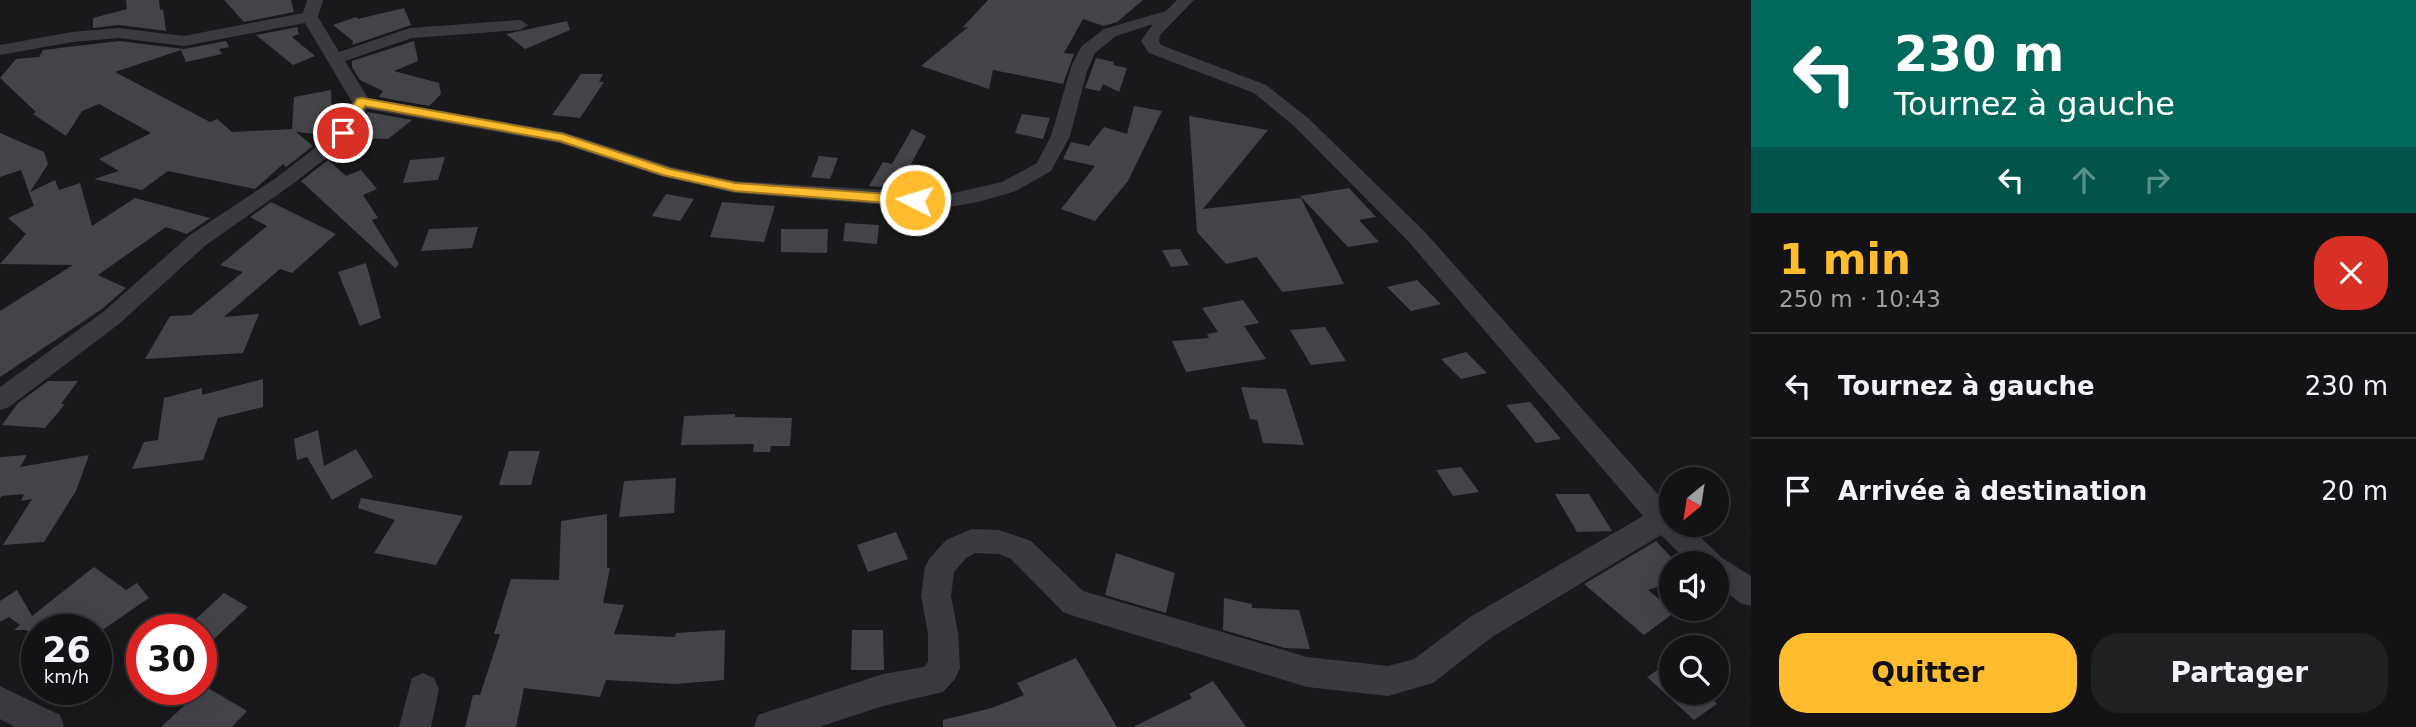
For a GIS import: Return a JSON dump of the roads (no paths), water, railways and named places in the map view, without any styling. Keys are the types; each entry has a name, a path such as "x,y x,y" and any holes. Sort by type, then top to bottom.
{"street":[{"path":"1186,0 1168,15 1152,34 1150,41 1155,48 1260,89 1301,122 1417,237 1516,355 1659,516"},
{"path":"0,50 72,37 119,33 184,41 312,8 335,59 362,102 563,138 667,172 735,187 938,202 962,200 1009,186 1044,167 1065,125 1080,65 1087,51 1111,31 1168,15"},
{"path":"335,59 410,33 520,25"},
{"path":"1,398 111,318 198,240 283,182 327,148 343,133 362,102"},
{"path":"770,727 883,690 932,681 944,668 943,633 936,596 940,567 956,549 972,541 999,542 1021,550 1074,602 1307,672 1388,681 1422,672 1481,627 1659,521"},
{"path":"1681,537 1696,551"},
{"path":"1729,577 1751,593"},
{"path":"415,727 424,689"},
{"path":"0,702 48,727"}]}
